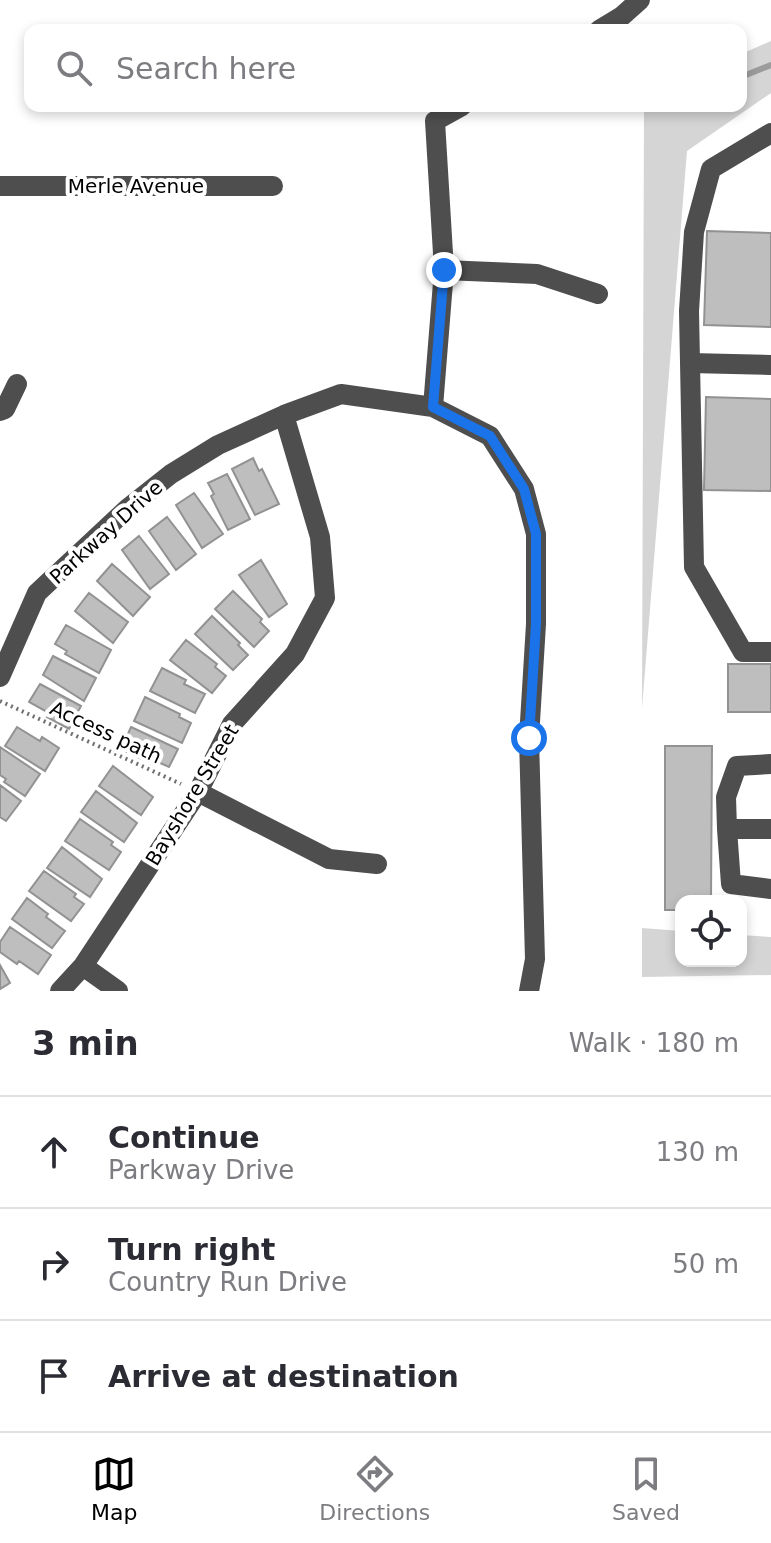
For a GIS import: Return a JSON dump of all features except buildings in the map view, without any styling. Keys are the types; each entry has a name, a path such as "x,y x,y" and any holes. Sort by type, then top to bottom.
{"street":[{"path":"607,24 635,2"},
{"path":"433,407 444,270 435,121 451,112"},
{"path":"771,133 711,169 694,232 689,311 694,567 743,652 771,652"},
{"name":"Merle Avenue","path":"0,186 273,186"},
{"path":"444,270 537,274 598,294"},
{"path":"690,363 771,365"},
{"path":"0,411 5,409 17,384"},
{"name":"Parkway Drive","path":"0,677 37,593 128,508 171,474 218,445 284,415 341,394 433,407 490,436 524,489 536,534 536,624 529,738 535,959 529,991"},
{"name":"Bayshore Street","path":"60,991 83,966 198,792 232,724 295,654 325,598 320,537 284,415"},
{"path":"771,764 737,766 726,797 731,884 771,889"},
{"path":"198,792 329,859 377,864"},
{"path":"727,829 771,829"},
{"path":"83,966 118,991"}],"path":[{"name":"Access path","path":"0,701 198,792"}],"shaded area":[{"path":"771,41 771,93 747,110 747,51"},
{"path":"644,112 743,112 687,151 642,708"},
{"path":"642,928 675,931 675,967 747,967 747,935 771,937 771,975 642,977"}],"waterway":[{"path":"747,75 771,65"}],"route":[{"path":"444,270 433,407 490,436 524,489 536,534 536,624 529,738"}]}
